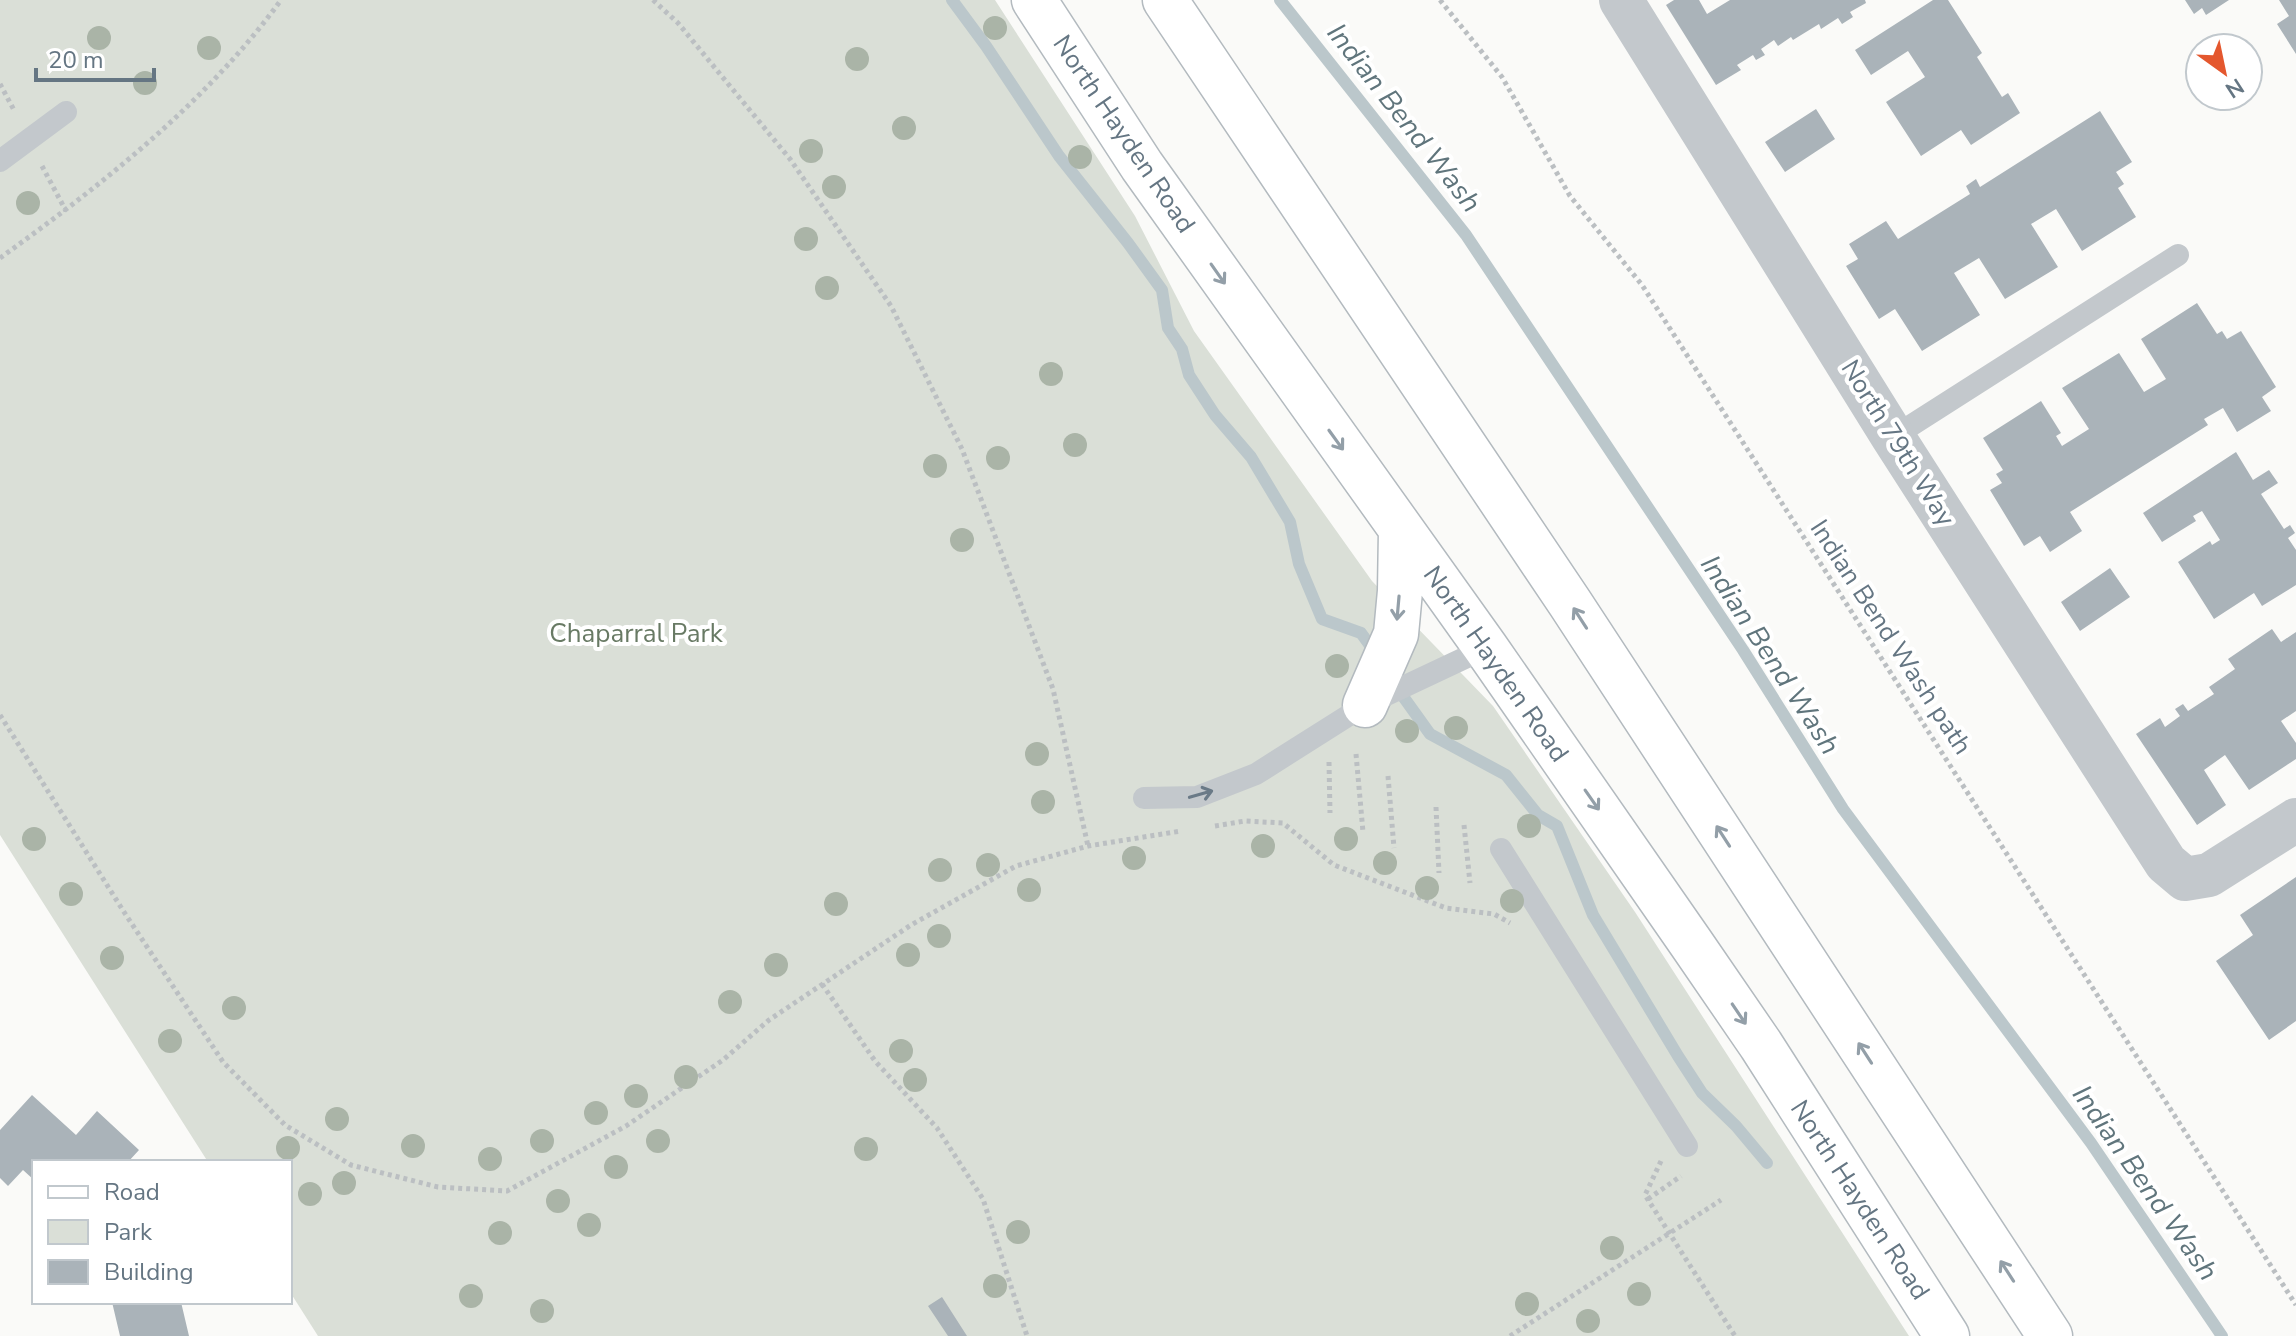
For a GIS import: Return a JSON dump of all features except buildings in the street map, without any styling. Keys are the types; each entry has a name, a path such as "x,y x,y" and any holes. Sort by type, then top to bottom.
{"main road":[{"name":"North Hayden Road","path":"1034,0 1142,166 1486,648 1743,1019 1947,1336"},
{"path":"1165,0 1579,616 2050,1336"},
{"path":"1365,705 1396,634 1401,530"}],"street":[{"name":"North 79th Way","path":"1621,0 1893,437 2166,863 2185,879 2209,875 2296,820"}],"lane":[{"path":"0,161 66,112"},
{"path":"1893,437 2178,255"},
{"path":"1144,798 1197,797 1256,774 1365,705 1486,648"},
{"path":"1501,849 1687,1146"}],"path":[{"path":"0,258 66,211 166,127 258,31 281,0"},
{"path":"653,0 678,23 790,159 891,306 962,449 1048,674 1088,846"},
{"name":"Indian Bend Wash path","path":"1440,0 1502,77 1570,196 1642,285 2296,1305"},
{"path":"0,84 17,117"},
{"path":"42,166 66,211"},
{"path":"0,715 223,1062 285,1125 351,1165 438,1187 507,1191 626,1126 723,1060 769,1020 822,984 911,925 1016,866 1088,846 1182,831"},
{"path":"1328,751 1330,813"},
{"path":"1356,754 1363,832"},
{"path":"1388,776 1394,848"},
{"path":"1436,807 1439,873"},
{"path":"1213,826 1245,821 1283,823 1334,865 1446,908 1494,914 1520,929"},
{"path":"1464,825 1470,883"},
{"path":"822,984 875,1061 937,1128 983,1199 1027,1336"},
{"path":"1663,1150 1662,1160 1645,1195 1735,1336"},
{"path":"1648,1199 1686,1173"},
{"path":"1510,1336 1721,1200"}],"green space":[{"name":"Chaparral Park","path":"0,0 995,0 1135,216 1194,331 1372,581 1493,706 1635,912 1909,1336 318,1336 292,1295 292,1160 207,1160 0,835"}],"waterway":[{"path":"952,0 1059,156 1162,290 1168,328 1182,349 1189,375 1215,415 1251,457 1290,522 1299,564 1322,619 1361,633 1377,655"},
{"name":"Indian Bend Wash","path":"1280,0 1466,235 1743,650 1843,809 2091,1143 2222,1336"},
{"path":"1397,688 1430,734 1506,775 1538,815 1557,826 1593,915 1678,1056 1702,1093 1736,1126 1767,1163"}]}
